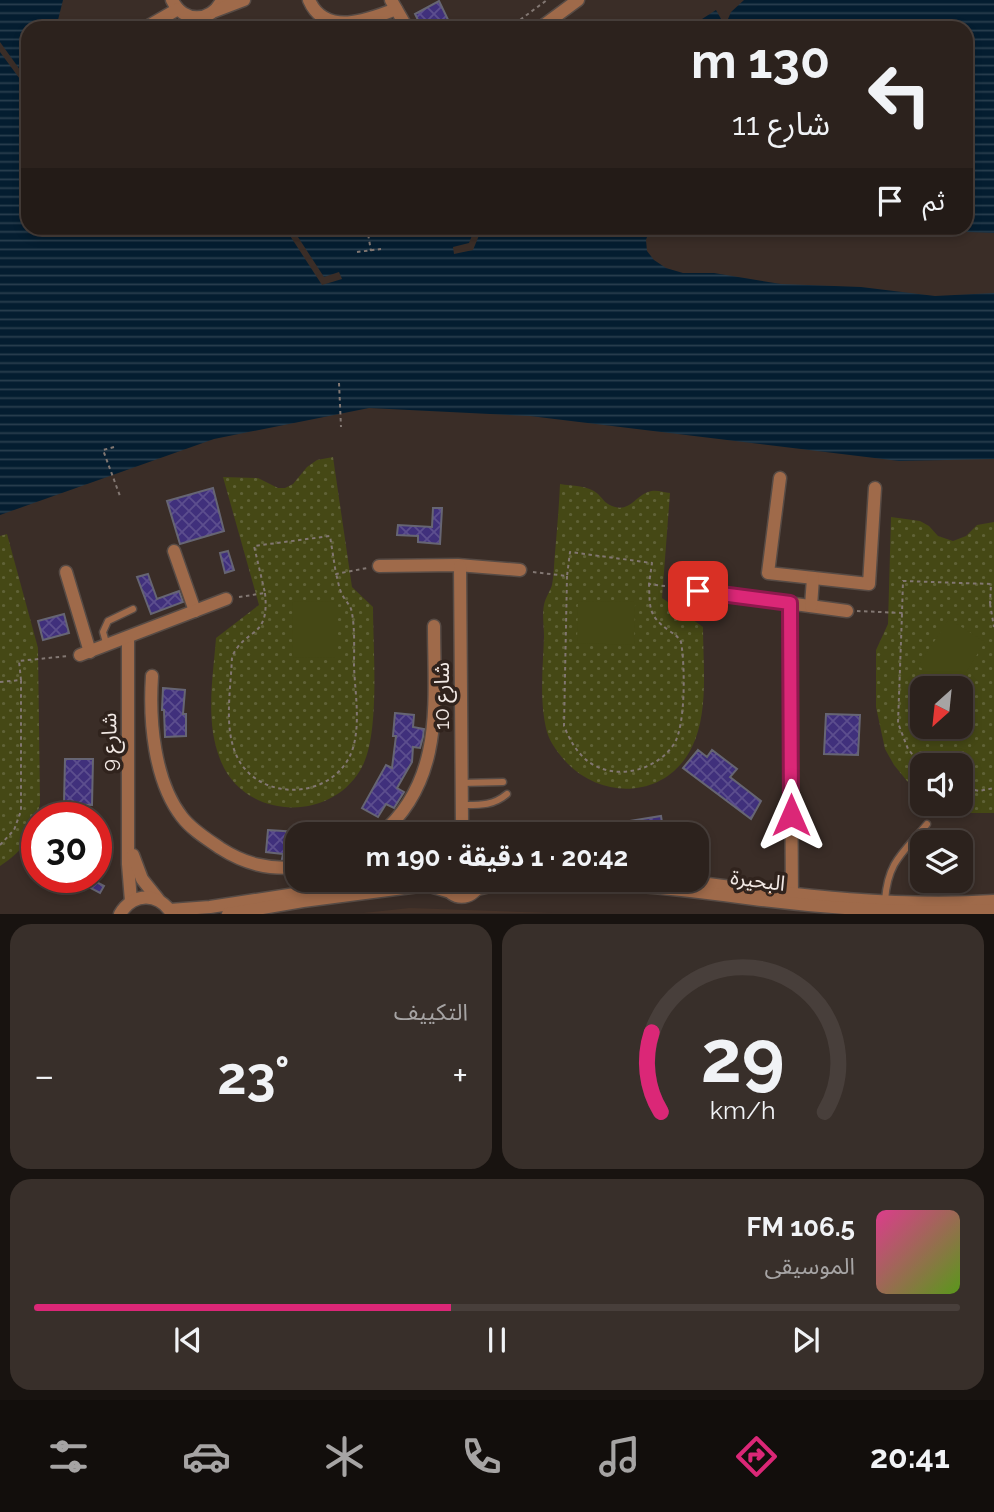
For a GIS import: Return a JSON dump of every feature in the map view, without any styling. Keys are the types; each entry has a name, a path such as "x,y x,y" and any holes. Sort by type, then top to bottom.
{"street":[{"path":"154,21 175,4 192,18 204,17 218,6 244,0"},
{"path":"309,0 320,15 333,21"},
{"path":"550,21 578,0"},
{"path":"361,21 393,5 403,21"},
{"path":"780,478 768,573 869,584 875,488"},
{"path":"174,551 195,611"},
{"path":"379,566 460,566 520,570"},
{"name":"شارع 10","path":"460,566 462,822"},
{"path":"66,572 85,653 226,599"},
{"path":"811,606 813,578"},
{"path":"698,591 846,611"},
{"path":"790,603 792,899"},
{"path":"391,822 418,789 429,757 433,737 434,626"},
{"name":"شارع 9","path":"128,638 131,901"},
{"path":"152,676 153,747 169,795 183,817 201,835 248,862 269,868 285,867"},
{"name":"شارع 9","path":"130,845 142,879 158,900"},
{"name":"البحيرة","path":"709,885 792,899"},
{"name":"البحيرة","path":"709,891 884,907 994,910"},
{"path":"120,914 131,901 144,897 158,900 171,911 303,892"},
{"path":"228,914 311,892"},
{"name":"البحيرة","path":"454,892 461,898 473,892"},
{"name":"البحيرة","path":"960,907 994,901"}],"lane":[{"path":"107,646 103,632 108,621 133,610"},
{"path":"461,783 503,782"},
{"path":"461,805 491,804 498,802 506,794"},
{"path":"884,907 888,874 896,859 927,824"}],"path":[{"path":"518,21 547,0"},
{"path":"368,235 371,251"},
{"path":"356,252 381,249"},
{"path":"339,383 341,427"},
{"path":"114,447 103,450 120,496"},
{"path":"330,536 340,591 352,611 356,733 351,753 340,771 324,783 304,790 284,790 264,784 247,772 236,755 230,735 232,657 234,651 262,626 267,603 265,593 254,546 330,536"},
{"path":"570,552 652,563 649,584 651,613 681,642 682,724 674,743 662,758 644,768 624,772 604,769 586,760 572,744 564,726 567,576 570,552"},
{"path":"336,574 379,566"},
{"path":"520,570 567,576"},
{"path":"911,753 898,723 903,581 991,584 994,627"},
{"path":"649,584 698,591"},
{"path":"226,599 265,593"},
{"path":"846,611 902,613"},
{"path":"0,845 14,830 21,811 19,661 85,653"},
{"path":"0,682 21,680"},
{"path":"973,789 994,788"}],"shaded area":[{"path":"410,908 552,913 363,913"}],"green space":[{"path":"333,457 352,587 373,607 372,732 363,765 349,784 332,798 311,805 289,807 268,804 248,794 232,779 215,745 211,699 216,638 259,605 223,477 258,478 278,488 285,488 293,484 307,467 317,460"},
{"path":"560,484 590,489 609,505 620,508 651,491 670,493 662,598 703,627 703,704 692,747 681,764 667,776 651,784 616,788 599,784 567,763 547,732 542,697 543,612 553,581"},
{"path":"891,517 920,521 938,536 953,541 966,536 977,525 994,522 994,813 973,813 973,753 910,753 910,783 894,765 885,749 876,707 876,650 888,624"},
{"path":"7,534 38,648 40,802 21,802 21,848 0,866 0,536"},
{"path":"293,601 335,602 335,658 292,657"},
{"path":"578,601 635,602 634,645 577,643"},
{"path":"949,619 985,642 964,676 933,676 918,666"}],"water":[{"path":"0,0 63,0 58,21 21,21 21,71 0,42"},
{"path":"744,0 994,0 994,233 973,232 973,21 727,21 731,12"},
{"path":"716,10 722,21 699,21"},
{"path":"0,52 21,80 21,235 290,235 322,285 342,279 339,272 324,277 297,235 472,235 469,243 453,247 454,254 473,250 479,235 648,235 647,251 654,260 666,268 683,273 714,273 781,284 861,287 935,296 994,293 994,459 899,461 530,416 369,408 214,439 0,515"}],"building":[{"path":"439,1 449,21 418,21 415,14"},
{"path":"213,488 224,531 180,544 167,501"},
{"path":"433,508 442,508 440,544 418,542 418,536 397,535 398,525 432,527"},
{"path":"228,551 234,570 225,573 220,553"},
{"path":"148,574 157,599 179,591 183,602 151,614 137,577"},
{"path":"64,614 69,633 43,640 38,621"},
{"path":"163,688 185,690 183,714 186,714 186,736 165,737"},
{"path":"395,713 414,715 413,727 424,729 423,737 420,748 413,747 412,762 397,788 404,792 394,808 386,804 378,817 362,808 386,765 392,768 396,736 393,736"},
{"path":"826,714 860,715 858,755 824,754"},
{"path":"698,750 707,757 712,750 737,769 730,777 761,801 751,819 683,768"},
{"path":"65,759 93,759 92,802 64,802"},
{"path":"661,816 662,822 623,822"},
{"path":"268,830 285,831 285,859 282,859 283,854 266,852"}],"route":[{"path":"698,591 790,603 791,815"}]}
